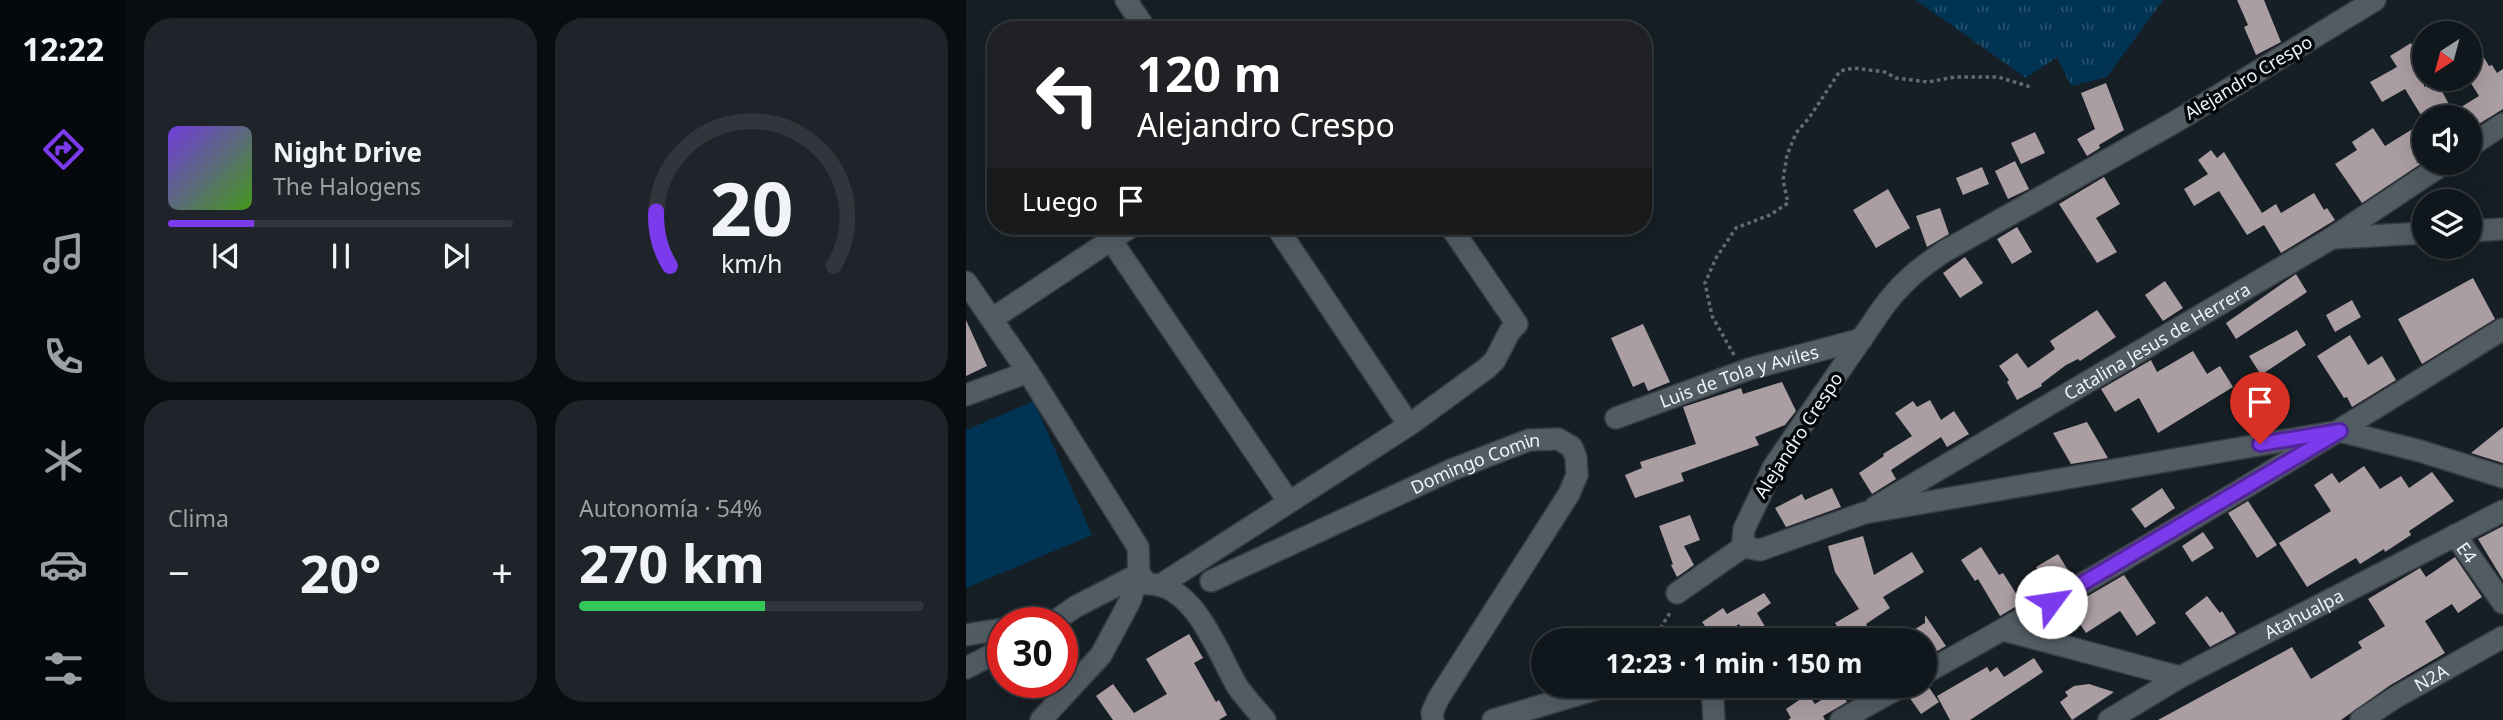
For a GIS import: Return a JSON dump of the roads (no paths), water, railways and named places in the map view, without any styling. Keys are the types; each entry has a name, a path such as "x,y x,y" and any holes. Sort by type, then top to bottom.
{"street":[{"path":"1126,0 1140,21"},
{"name":"Alejandro Crespo","path":"1746,545 1742,536 1744,529 1774,466 1899,286 1945,251 2175,122 2375,0"},
{"path":"2482,138 2503,124"},
{"name":"Catalina Jesus de Herrera","path":"1864,513 2332,238 2427,175"},
{"path":"2482,230 2503,229"},
{"path":"2332,238 2412,234"},
{"path":"992,319 1118,235"},
{"path":"1282,235 1409,425"},
{"path":"1139,574 1148,584 1162,584 1409,425 1495,360 1510,331 1517,324 1456,235"},
{"path":"1111,240 1289,502"},
{"path":"966,282 1028,372 1138,547 1139,574 1130,601 1101,654 1041,720"},
{"path":"1937,667 2003,631 2340,431 2503,329"},
{"name":"Luis de Tola y Aviles","path":"1616,418 1749,369 1862,340"},
{"path":"966,395 1028,372"},
{"path":"1677,593 1746,545 1753,550 1760,550 1864,513 2340,431 2420,451 2503,477"},
{"name":"Domingo Comin","path":"1211,581 1451,470 1529,440 1558,439 1572,447 1577,475 1569,494 1438,699 1432,713 1433,720"},
{"name":"Atahualpa","path":"2109,720 2180,677 2503,510"},
{"name":"E4","path":"2455,535 2503,603"},
{"path":"1075,607 1139,574"},
{"path":"1162,584 1193,608 1239,689 1265,720"},
{"path":"2003,631 2180,677"},
{"path":"966,635 987,632"},
{"name":"N2A","path":"2361,720 2503,637"},
{"path":"966,668 987,657"},
{"path":"1493,720 1567,698"},
{"path":"1714,698 1714,720"},
{"path":"1841,720 1880,698"}]}
